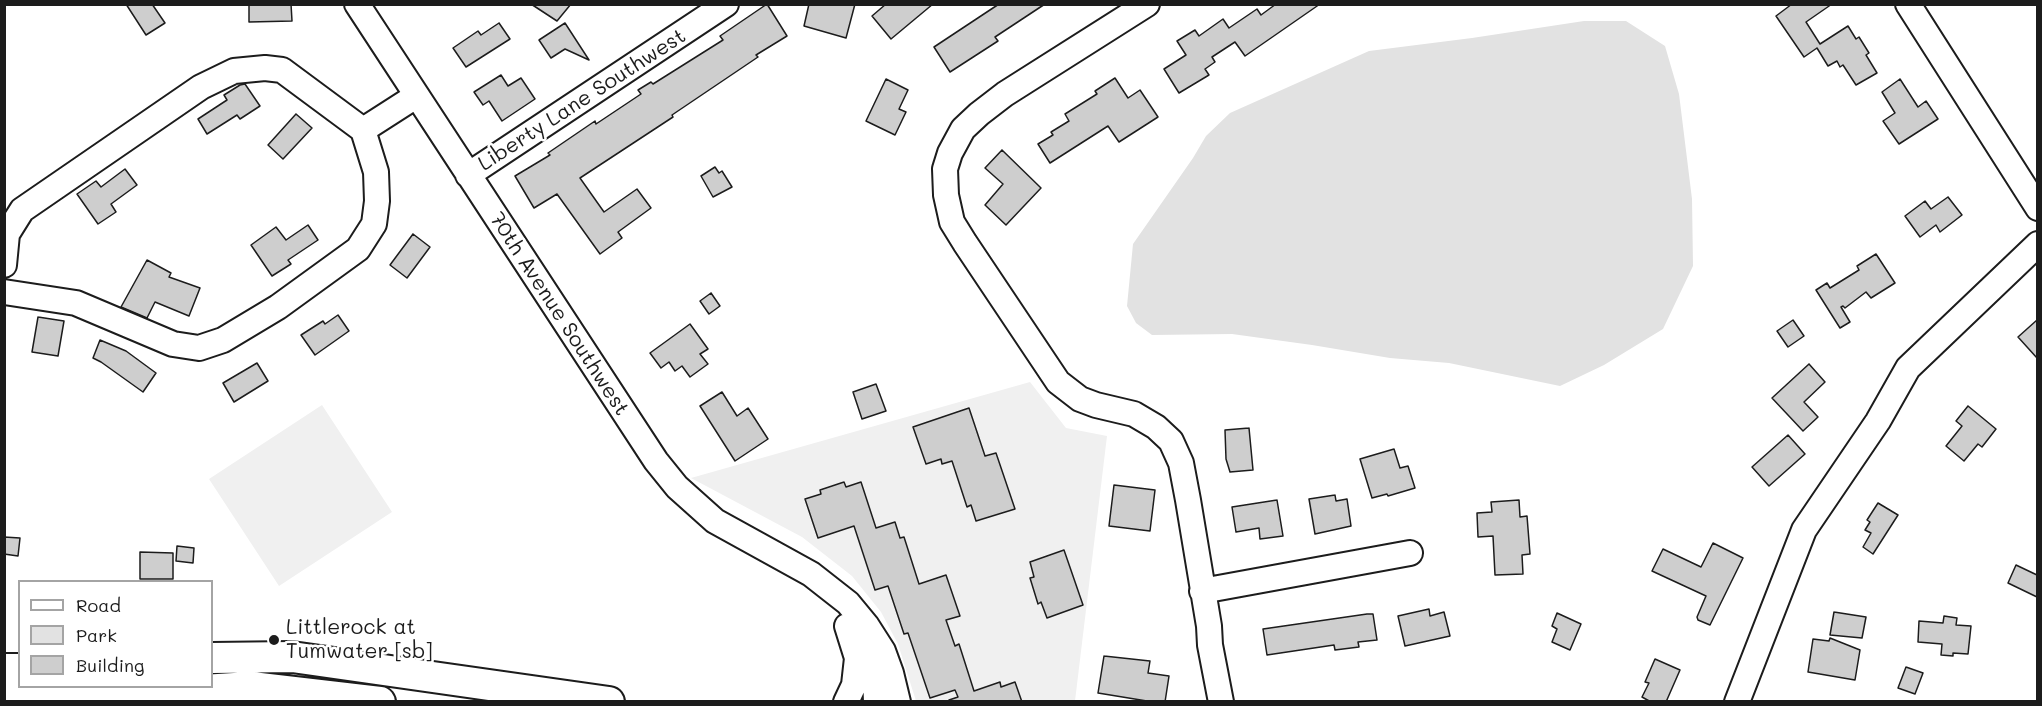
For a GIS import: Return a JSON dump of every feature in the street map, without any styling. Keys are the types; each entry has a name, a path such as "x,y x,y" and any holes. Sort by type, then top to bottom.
{"main road":[{"path":"213,658 292,657 609,702"},
{"path":"4,696 42,699 72,698 251,687 380,702"}],"street":[{"name":"70th Avenue Southwest","path":"357,4 656,461 677,487 715,522 812,574 848,603 867,626 883,651 898,702"},
{"name":"Liberty Lane Southwest","path":"468,175 726,4"},
{"path":"1147,4 1005,94 963,129 950,153 945,169 946,195 952,222 1058,382 1080,399 1134,414 1156,427 1172,441 1181,463 1209,626 1206,702"},
{"path":"1908,4 2037,208"},
{"path":"4,265 7,234 22,210 201,87 234,71 265,68 282,70 363,130 376,172 377,201 374,224 358,249 278,307 223,340 199,348 173,344 76,303 4,292"},
{"path":"363,130 416,96"},
{"path":"1737,702 1804,530 1878,421 1908,368 2037,244"},
{"path":"1202,591 1410,553"},
{"name":"70th Avenue Southwest","path":"812,574 847,626 862,643 872,664 876,683 876,702"},
{"path":"846,702 854,686 857,658 847,626"},
{"path":"1210,645 1221,702"}],"shaded area":[{"path":"1030,382 1066,428 1107,436 1075,701 916,701 898,644 881,612 852,576 802,537 691,478"},
{"path":"322,405 392,512 279,586 209,479"}],"green space":[{"path":"1584,21 1626,21 1665,46 1679,94 1692,199 1693,266 1663,329 1604,365 1560,386 1449,363 1390,358 1232,334 1152,335 1136,323 1127,306 1133,244 1206,136 1230,113 1369,51"}],"building":[{"path":"126,4 152,4 165,23 146,35"},
{"path":"249,4 291,4 292,21 249,22"},
{"path":"531,4 571,4 557,21"},
{"path":"767,4 787,36 756,55 758,57 672,115 673,117 580,178 604,212 637,189 651,208 618,232 622,238 600,254 557,194 534,208 515,176 550,155 548,153 595,121 596,124 641,94 638,90 651,82 653,84 723,40 720,36"},
{"path":"809,4 855,4 846,38 804,26"},
{"path":"886,4 933,4 891,39 872,16"},
{"path":"999,4 1045,4 995,37 998,41 950,72 934,47"},
{"path":"1276,4 1320,4 1245,56 1235,42 1212,57 1215,62 1205,69 1209,75 1179,93 1164,69 1186,55 1177,41 1195,30 1199,36 1223,19 1229,28 1257,9 1261,15"},
{"path":"1792,4 1832,4 1806,22 1820,44 1848,26 1856,39 1859,37 1869,53 1866,55 1877,73 1856,85 1843,65 1840,67 1837,61 1828,66 1817,48 1804,57 1776,16"},
{"path":"499,23 510,39 466,67 453,48 478,31 481,35"},
{"path":"565,23 589,60 565,49 551,58 539,40"},
{"path":"501,75 508,86 521,78 535,99 502,121 489,101 483,105 474,92"},
{"path":"1115,78 1128,98 1140,90 1158,117 1119,142 1108,126 1050,163 1038,144 1053,135 1051,132 1069,121 1065,114 1097,94 1095,91"},
{"path":"886,79 908,90 899,109 906,112 895,135 866,121"},
{"path":"1900,79 1918,107 1926,101 1938,119 1899,144 1883,121 1895,113 1882,92"},
{"path":"245,84 260,106 240,119 237,115 207,134 198,119 227,100 224,95"},
{"path":"296,114 312,128 283,159 268,145"},
{"path":"1002,150 1041,188 1006,225 985,205 1003,184 985,168"},
{"path":"715,167 719,173 722,171 732,187 713,197 701,176"},
{"path":"125,169 137,185 111,204 116,212 98,224 77,194 96,181 101,187"},
{"path":"1948,197 1962,215 1940,232 1936,225 1920,237 1905,216 1925,201 1931,209"},
{"path":"308,225 318,240 288,260 291,264 272,276 251,245 276,227 286,240"},
{"path":"413,234 430,247 407,278 390,265"},
{"path":"1876,254 1895,283 1871,298 1866,292 1845,308 1841,307 1850,322 1840,328 1816,290 1827,283 1830,288 1859,270 1857,266"},
{"path":"147,260 171,273 169,277 200,288 189,316 155,302 147,318 121,307"},
{"path":"711,293 720,306 709,314 700,301"},
{"path":"338,315 349,331 315,355 301,335 323,321 325,324"},
{"path":"38,317 64,321 58,356 32,352"},
{"path":"1793,320 1804,336 1788,347 1777,331"},
{"path":"2037,320 2037,358 2018,337"},
{"path":"690,324 708,349 700,354 708,364 690,377 682,366 675,371 669,362 661,368 650,353"},
{"path":"100,340 126,351 156,373 143,392 93,358"},
{"path":"257,363 268,381 234,402 223,383"},
{"path":"1809,364 1825,382 1804,402 1818,417 1803,431 1772,398"},
{"path":"876,384 886,411 862,419 853,392"},
{"path":"722,392 737,416 748,408 768,439 735,461 700,406"},
{"path":"1968,406 1996,429 1982,447 1978,444 1964,461 1946,446 1962,426 1956,421"},
{"path":"969,408 985,456 996,453 1015,509 976,521 971,505 967,507 952,461 942,464 941,459 926,464 913,427"},
{"path":"1249,428 1253,470 1230,472 1226,459 1225,430"},
{"path":"1788,435 1805,454 1769,486 1752,467"},
{"path":"1394,449 1400,468 1408,466 1415,488 1372,498 1360,459"},
{"path":"844,482 846,487 861,482 876,528 895,522 900,538 904,537 919,584 946,575 960,616 946,620 955,646 959,644 974,691 1000,682 1001,687 1015,682 1022,702 950,702 949,700 958,697 955,690 930,698 908,633 904,634 888,586 875,590 854,526 818,538 805,499 821,494 820,490"},
{"path":"1114,485 1155,490 1150,531 1109,526"},
{"path":"1335,495 1336,501 1347,499 1351,526 1315,534 1309,499"},
{"path":"1277,500 1283,536 1260,539 1259,528 1236,532 1232,507"},
{"path":"1519,500 1520,517 1527,516 1530,554 1522,555 1523,574 1495,575 1493,536 1478,537 1477,513 1492,512 1491,502"},
{"path":"1878,503 1898,515 1873,554 1863,547 1871,533 1865,530 1870,522 1867,520"},
{"path":"4,537 20,538 18,556 4,554"},
{"path":"1713,543 1743,558 1710,625 1698,620 1697,617 1706,596 1652,571 1663,549 1701,567"},
{"path":"177,546 194,548 193,563 176,561"},
{"path":"1064,550 1083,605 1047,618 1041,602 1038,604 1030,578 1034,577 1030,562"},
{"path":"140,552 173,553 173,579 140,579"},
{"path":"2016,565 2037,575 2037,597 2008,583"},
{"path":"1429,609 1430,616 1444,612 1450,636 1405,646 1398,616"},
{"path":"1834,612 1866,617 1862,638 1830,635"},
{"path":"1557,613 1581,624 1570,650 1552,642 1557,629 1552,626"},
{"path":"1373,614 1377,640 1358,642 1359,647 1335,650 1334,645 1267,655 1263,629"},
{"path":"1944,616 1957,618 1956,625 1971,626 1968,654 1941,655 1942,644 1918,642 1919,621 1943,623"},
{"path":"1830,638 1860,650 1855,680 1808,672 1813,639 1829,641"},
{"path":"1104,656 1150,661 1148,673 1169,676 1165,702 1098,693"},
{"path":"1655,659 1680,670 1666,702 1651,702 1642,697 1649,683 1645,682"},
{"path":"1906,667 1923,673 1915,694 1898,688"}],"place":[{"name":"Littlerock at Tumwater [sb]","path":"274,640"}]}
